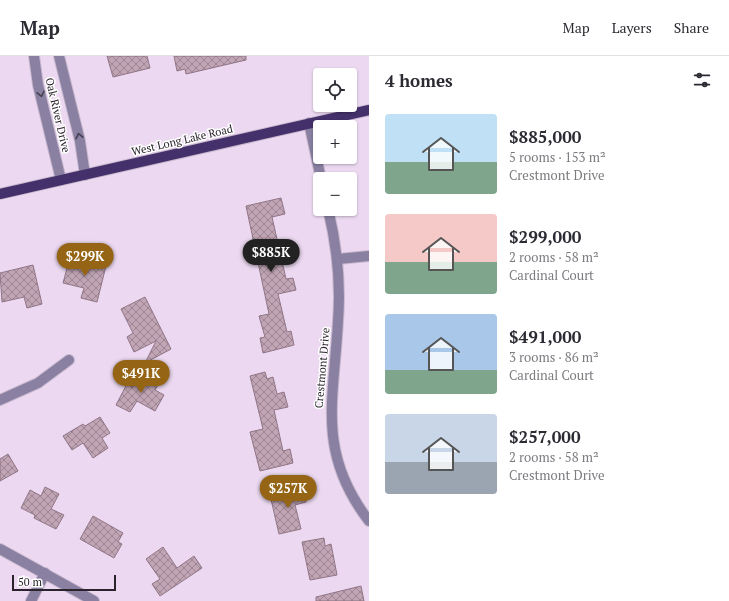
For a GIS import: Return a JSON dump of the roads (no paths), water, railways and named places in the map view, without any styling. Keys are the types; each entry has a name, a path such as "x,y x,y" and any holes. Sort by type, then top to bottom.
{"main road":[{"name":"West Long Lake Road","path":"0,194 369,110"}],"street":[{"name":"Oak River Drive","path":"34,56 38,85 61,180"},
{"name":"Oak River Drive","path":"59,56 80,141 85,175"},
{"path":"309,123 320,172"},
{"name":"Crestmont Drive","path":"329,216 338,260 338,321 332,384 331,424 334,446 344,480 357,504 369,521"},
{"path":"338,260 369,256"},
{"path":"0,400 38,383 69,360"},
{"path":"0,549 94,601"},
{"path":"30,601 45,573"}]}
